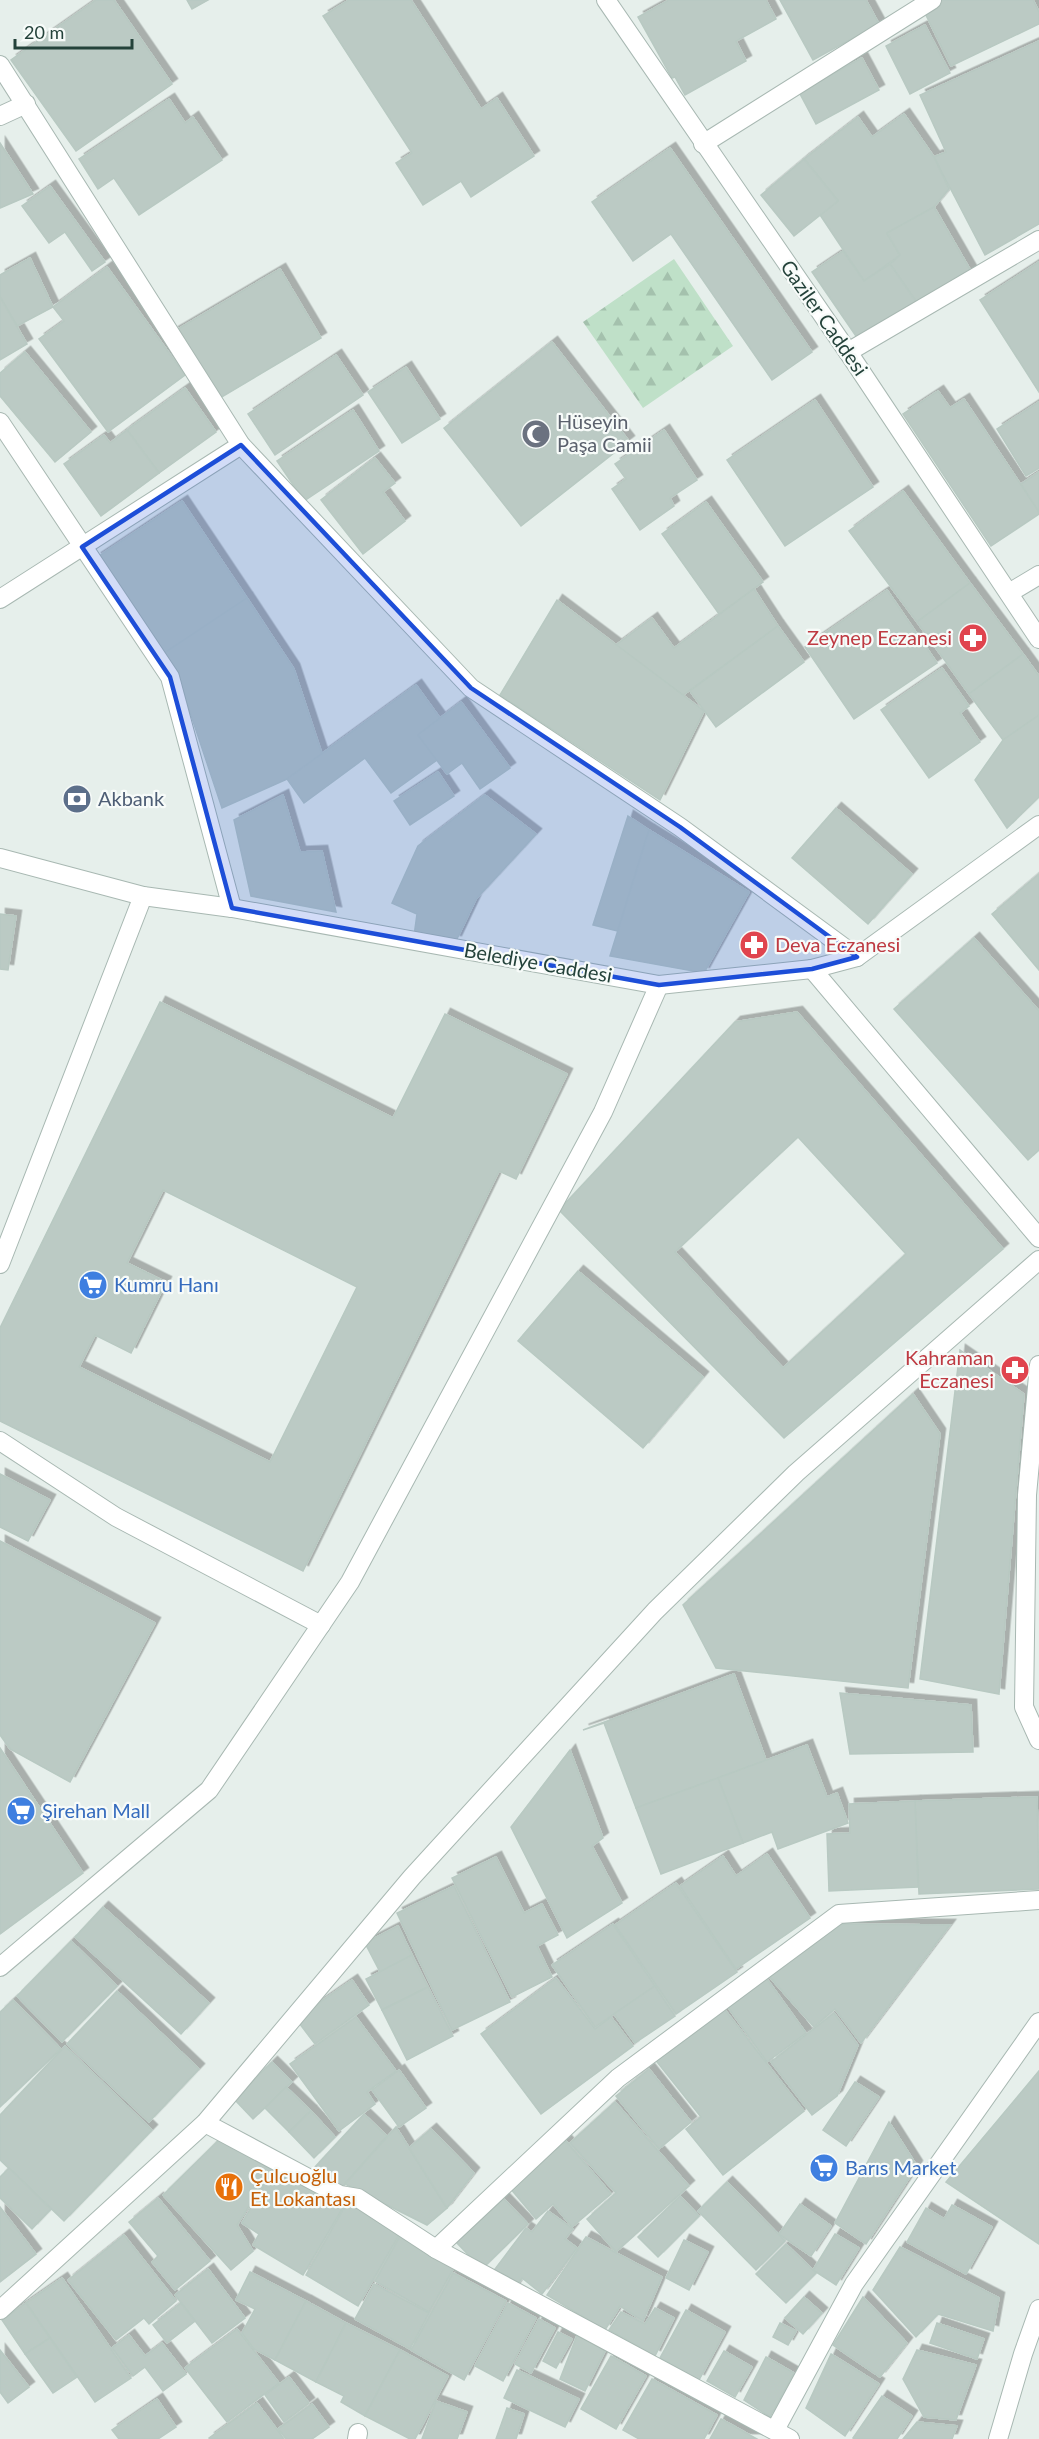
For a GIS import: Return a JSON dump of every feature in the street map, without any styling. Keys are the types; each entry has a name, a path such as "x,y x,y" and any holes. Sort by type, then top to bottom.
{"street":[{"name":"Gaziler Caddesi","path":"606,0 848,352 1039,639"},
{"path":"703,144 932,0"},
{"path":"0,65 241,444 471,688 680,827 857,957"},
{"path":"0,116 26,104"},
{"path":"848,352 1039,240"},
{"path":"0,422 170,677 232,908"},
{"path":"0,599 241,444"},
{"path":"1009,593 1039,575"},
{"name":"Belediye Caddesi","path":"0,858 143,896 232,908 659,986 812,969 857,957 1039,825"},
{"path":"0,1264 143,896"},
{"path":"812,969 1039,1238"},
{"path":"0,1967 209,1790 321,1625 355,1572 603,1112 659,986"},
{"path":"0,2310 205,2123 412,1877 655,1611 796,1473 1039,1260"},
{"path":"1039,1365 1027,1495 1024,1707 1039,1740"},
{"path":"0,1441 116,1517 321,1625"},
{"path":"435,2249 618,2078 839,1914 1039,1900"},
{"path":"205,2123 340,2195 358,2198 435,2249 782,2435 854,2284 1039,2022"},
{"path":"998,2439 1039,2309"}],"highlighted area":[{"path":"241,445 471,688 680,827 857,957 812,969 659,985 232,908 170,677 82,547"}],"green space":[{"path":"674,259 733,346 643,408 583,322"}],"building":[{"path":"96,0 114,0 172,84 76,151 11,60"},
{"path":"187,0 208,0 192,9"},
{"path":"349,0 411,0 481,109 497,98 534,156 471,197 461,181 423,205 396,163 412,153 323,16"},
{"path":"669,0 766,0 776,19 736,41 746,61 685,95 675,77 672,78 638,17"},
{"path":"780,0 866,0 879,24 813,60"},
{"path":"942,0 1033,0 1039,12 1039,24 951,66 923,9"},
{"path":"925,25 950,73 910,94 886,46"},
{"path":"1039,41 1039,224 985,255 934,157 946,152 920,95"},
{"path":"862,58 879,90 816,124 799,92"},
{"path":"169,99 185,123 193,117 222,160 139,215 114,178 98,189 79,159"},
{"path":"904,114 934,157 949,189 934,207 887,233 900,255 864,281 820,215 838,201 804,159 858,117 872,137"},
{"path":"0,143 33,194 0,208"},
{"path":"670,148 812,352 772,380 671,234 633,261 592,202"},
{"path":"804,159 838,201 794,236 761,195"},
{"path":"50,186 105,262 92,271 65,232 49,243 22,206"},
{"path":"934,207 971,271 917,303 890,264 900,255 887,233"},
{"path":"843,251 864,281 890,264 917,303 860,342 812,272"},
{"path":"30,258 53,307 17,326 0,297 0,275"},
{"path":"1039,262 1039,392 980,300"},
{"path":"107,267 185,375 108,432 39,339 64,321 53,307"},
{"path":"280,269 321,338 215,401 173,332"},
{"path":"0,297 27,344 0,360"},
{"name":"Hüseyin Paşa Camii","path":"552,342 629,441 521,526 444,428"},
{"path":"25,352 91,432 55,462 0,396 0,373"},
{"path":"336,355 363,395 275,455 248,414"},
{"path":"406,367 440,419 402,443 368,392"},
{"path":"185,388 216,432 159,473 127,430"},
{"path":"938,391 950,408 964,399 1039,512 991,546 903,414"},
{"path":"815,400 873,487 785,546 727,460"},
{"path":"1039,402 1039,468 1026,476 997,429"},
{"path":"353,410 379,451 304,501 277,461"},
{"path":"127,430 159,473 101,516 64,464 104,435 110,443"},
{"path":"664,430 697,480 670,498 674,506 640,530 612,489 626,479 615,464"},
{"path":"375,458 395,483 383,492 405,521 363,554 321,500"},
{"path":"1039,472 1039,512 1021,484"},
{"path":"903,491 970,583 917,622 849,531"},
{"path":"182,501 247,598 160,656 96,558"},
{"path":"706,502 763,582 719,614 662,534"},
{"path":"970,583 1023,654 969,694 917,622"},
{"path":"754,589 778,626 683,695 616,645 652,618 674,648"},
{"path":"887,590 937,663 854,719 805,647"},
{"path":"247,598 294,669 322,754 287,779 222,808 178,676 160,656"},
{"path":"557,600 704,711 660,800 500,695"},
{"path":"778,626 804,662 716,727 690,691"},
{"path":"1023,654 1039,676 1039,715 1003,740 969,694"},
{"path":"942,668 969,706 960,713 980,742 929,778 881,710"},
{"path":"416,685 440,718 418,735 437,760 391,793 365,758 304,803 287,779"},
{"path":"461,702 510,768 480,789 462,763 447,774 418,735"},
{"path":"1039,715 1039,797 1007,828 975,780 1003,740"},
{"path":"438,772 454,796 410,825 394,801"},
{"path":"283,795 300,852 322,851 336,912 251,896 234,820"},
{"path":"485,795 536,834 476,899 456,941 414,936 417,914 392,903 418,846"},
{"path":"836,808 912,874 868,924 792,858"},
{"path":"628,816 649,830 618,931 593,925"},
{"path":"649,830 749,892 704,973 610,956"},
{"path":"1039,874 1039,970 992,914"},
{"path":"0,914 16,916 8,970 0,969"},
{"path":"974,938 1039,1011 1039,1150 1028,1160 894,1009"},
{"name":"Kumru Hanı","path":"160,1002 393,1118 445,1014 567,1074 516,1179 499,1171 303,1571 0,1421 0,1328","holes":["163,1190 357,1287 270,1462 79,1367 95,1335 131,1353 166,1282 127,1263"]},
{"path":"797,1012 1003,1249 784,1438 559,1210 735,1022","holes":["798,1137 906,1254 783,1368 675,1252"]},
{"path":"578,1271 703,1377 643,1448 518,1341"},
{"path":"960,1350 1024,1394 999,1694 920,1679"},
{"path":"913,1394 940,1434 908,1688 716,1668 683,1605"},
{"path":"0,1474 50,1500 28,1541 0,1527"},
{"path":"0,1541 155,1623 70,1782 10,1749 0,1735"},
{"path":"734,1674 766,1760 636,1808 604,1723 583,1730"},
{"path":"840,1693 971,1705 973,1752 850,1754"},
{"path":"807,1745 827,1797 837,1793 848,1823 778,1849 772,1832 743,1843 718,1778"},
{"name":"Şirehan Mall","path":"0,1748 83,1873 0,1934"},
{"path":"570,1750 603,1838 592,1846 622,1903 567,1938 511,1827"},
{"path":"718,1778 743,1843 661,1874 636,1808"},
{"path":"1037,1797 1039,1889 919,1894 915,1801"},
{"path":"915,1801 918,1887 829,1891 827,1834 850,1833 849,1804"},
{"path":"767,1854 810,1918 736,1969 680,1886 723,1856 736,1876"},
{"path":"496,1857 524,1913 542,1904 558,1935 537,1946 552,1977 512,1997 452,1878"},
{"path":"676,1883 737,1972 676,2014 615,1925"},
{"path":"454,1886 510,2002 452,2030 397,1913"},
{"path":"103,1907 209,2003 181,2034 75,1937"},
{"path":"613,1924 655,1986 595,2027 552,1965"},
{"path":"836,1924 950,1925 861,2043 835,2009 814,2027 767,1974"},
{"path":"398,1926 412,1955 380,1972 365,1943"},
{"path":"71,1941 117,1986 62,2042 17,1996"},
{"path":"412,1955 428,1987 382,2010 366,1979"},
{"path":"764,1975 806,2033 767,2062 725,2003"},
{"path":"556,1978 595,2029 611,2017 633,2046 541,2114 481,2034"},
{"path":"352,1980 369,2005 315,2044 296,2019"},
{"path":"655,1986 675,2016 635,2043 614,2014"},
{"path":"428,1987 453,2036 407,2060 382,2010"},
{"path":"117,1991 199,2069 149,2122 67,2044"},
{"path":"13,2000 61,2049 0,2107 0,2012"},
{"path":"721,2005 804,2111 723,2175 686,2129 701,2117 654,2058"},
{"path":"834,2013 858,2045 837,2096 812,2115 771,2062"},
{"path":"356,2017 396,2071 367,2092 375,2104 339,2131 290,2064"},
{"path":"65,2046 152,2130 64,2221 0,2160 0,2115"},
{"path":"272,2062 292,2082 253,2119 234,2099"},
{"path":"649,2069 691,2122 659,2149 616,2096"},
{"path":"399,2070 426,2108 399,2127 372,2090"},
{"path":"1039,2071 1039,2244 946,2182"},
{"path":"855,2082 879,2097 846,2146 823,2130"},
{"path":"286,2087 311,2111 289,2132 265,2108"},
{"path":"615,2102 689,2186 616,2252 587,2219 616,2193 570,2143"},
{"path":"311,2111 335,2137 314,2158 289,2132"},
{"path":"364,2114 387,2136 339,2191 314,2168"},
{"path":"889,2122 917,2166 866,2244 835,2223"},
{"path":"396,2127 447,2208 427,2225 345,2184"},
{"path":"431,2129 474,2173 447,2208 409,2148"},
{"path":"219,2140 274,2167 237,2225 253,2251 231,2270 163,2195"},
{"path":"566,2141 611,2194 572,2227 553,2204 536,2219 510,2188"},
{"path":"277,2163 345,2204 303,2275 253,2245 259,2234 242,2223"},
{"path":"9,2168 51,2209 32,2229 0,2198 0,2177"},
{"path":"727,2182 785,2241 756,2270 698,2211"},
{"path":"501,2196 528,2224 482,2269 455,2241"},
{"path":"680,2196 699,2216 658,2257 638,2237"},
{"path":"158,2198 210,2261 175,2290 152,2262 158,2256 129,2222"},
{"path":"349,2199 402,2230 358,2306 306,2275"},
{"path":"800,2204 831,2226 811,2256 779,2234"},
{"path":"952,2205 992,2227 966,2274 907,2242 926,2208 944,2219"},
{"path":"0,2207 36,2254 0,2282"},
{"path":"548,2211 573,2229 565,2239 577,2248 542,2294 522,2278 513,2290 492,2273 526,2228 532,2232"},
{"path":"835,2234 859,2248 836,2285 813,2270"},
{"path":"124,2235 176,2301 149,2324 144,2318 116,2340 68,2280"},
{"path":"400,2236 455,2266 429,2312 375,2281"},
{"path":"586,2237 662,2277 643,2321 620,2306 605,2330 547,2295"},
{"path":"684,2240 708,2252 689,2290 666,2278"},
{"path":"786,2244 816,2273 786,2303 756,2274"},
{"path":"900,2247 999,2298 993,2331 938,2314 916,2337 873,2290"},
{"path":"208,2269 245,2318 212,2343 175,2295"},
{"path":"250,2272 306,2301 275,2360 254,2349 242,2333 255,2309 236,2300"},
{"path":"453,2273 506,2301 464,2380 411,2350"},
{"path":"62,2278 131,2378 95,2402 26,2303"},
{"path":"374,2284 429,2313 410,2349 355,2319"},
{"path":"804,2297 822,2313 803,2334 785,2318"},
{"path":"863,2297 907,2343 880,2377 833,2345"},
{"path":"306,2301 346,2323 316,2382 275,2360"},
{"path":"26,2303 50,2338 25,2354 2,2320"},
{"path":"181,2303 195,2321 167,2343 153,2325"},
{"path":"508,2303 536,2318 503,2381 475,2366"},
{"path":"655,2308 674,2318 655,2356 609,2330 621,2312 645,2324"},
{"path":"686,2310 725,2332 699,2380 660,2358"},
{"path":"539,2319 555,2328 531,2373 515,2364"},
{"path":"346,2323 400,2350 365,2416 341,2402 344,2396 316,2382"},
{"path":"780,2323 796,2331 788,2345 773,2337"},
{"path":"937,2323 984,2339 977,2359 930,2343"},
{"path":"237,2329 279,2383 227,2422 185,2368"},
{"path":"558,2332 572,2339 556,2368 543,2361"},
{"path":"578,2333 605,2351 585,2391 560,2379"},
{"path":"129,2335 145,2356 162,2343 186,2374 163,2391 145,2367 133,2376 112,2348"},
{"path":"50,2338 77,2377 53,2393 25,2354"},
{"path":"0,2350 29,2387 8,2403 0,2392"},
{"path":"400,2350 448,2376 415,2439 410,2439 365,2416"},
{"path":"917,2350 976,2365 956,2420 924,2417 903,2379"},
{"path":"724,2351 752,2367 735,2397 707,2381"},
{"path":"831,2354 879,2384 845,2436 806,2408"},
{"path":"611,2356 646,2376 616,2429 581,2409"},
{"path":"766,2357 794,2373 770,2417 744,2400"},
{"path":"517,2370 579,2399 565,2427 504,2398"},
{"path":"289,2377 309,2403 284,2422 265,2395"},
{"path":"652,2379 717,2415 704,2439 639,2439 623,2430"},
{"path":"882,2396 912,2416 897,2439 853,2438"},
{"path":"157,2399 176,2427 158,2439 119,2439 112,2430"},
{"path":"436,2401 467,2412 457,2439 422,2439"},
{"path":"257,2403 284,2439 209,2438"},
{"path":"312,2404 329,2427 312,2439 286,2439 278,2429"},
{"path":"507,2408 524,2414 516,2439 496,2439"},
{"path":"721,2419 757,2439 710,2439"},
{"path":"917,2422 957,2426 952,2439 903,2439"}],"place":[{"name":"Hüseyin Paşa Camii","path":"536,434"},
{"name":"Zeynep Eczanesi","path":"973,638"},
{"name":"Akbank","path":"77,799"},
{"name":"Deva Eczanesi","path":"754,945"},
{"name":"Kumru Hanı","path":"93,1285"},
{"name":"Kahraman Eczanesi","path":"1015,1370"},
{"name":"Şirehan Mall","path":"21,1811"},
{"name":"Barıs Market","path":"824,2168"},
{"name":"Çulcuoğlu Et Lokantası","path":"229,2187"}]}
